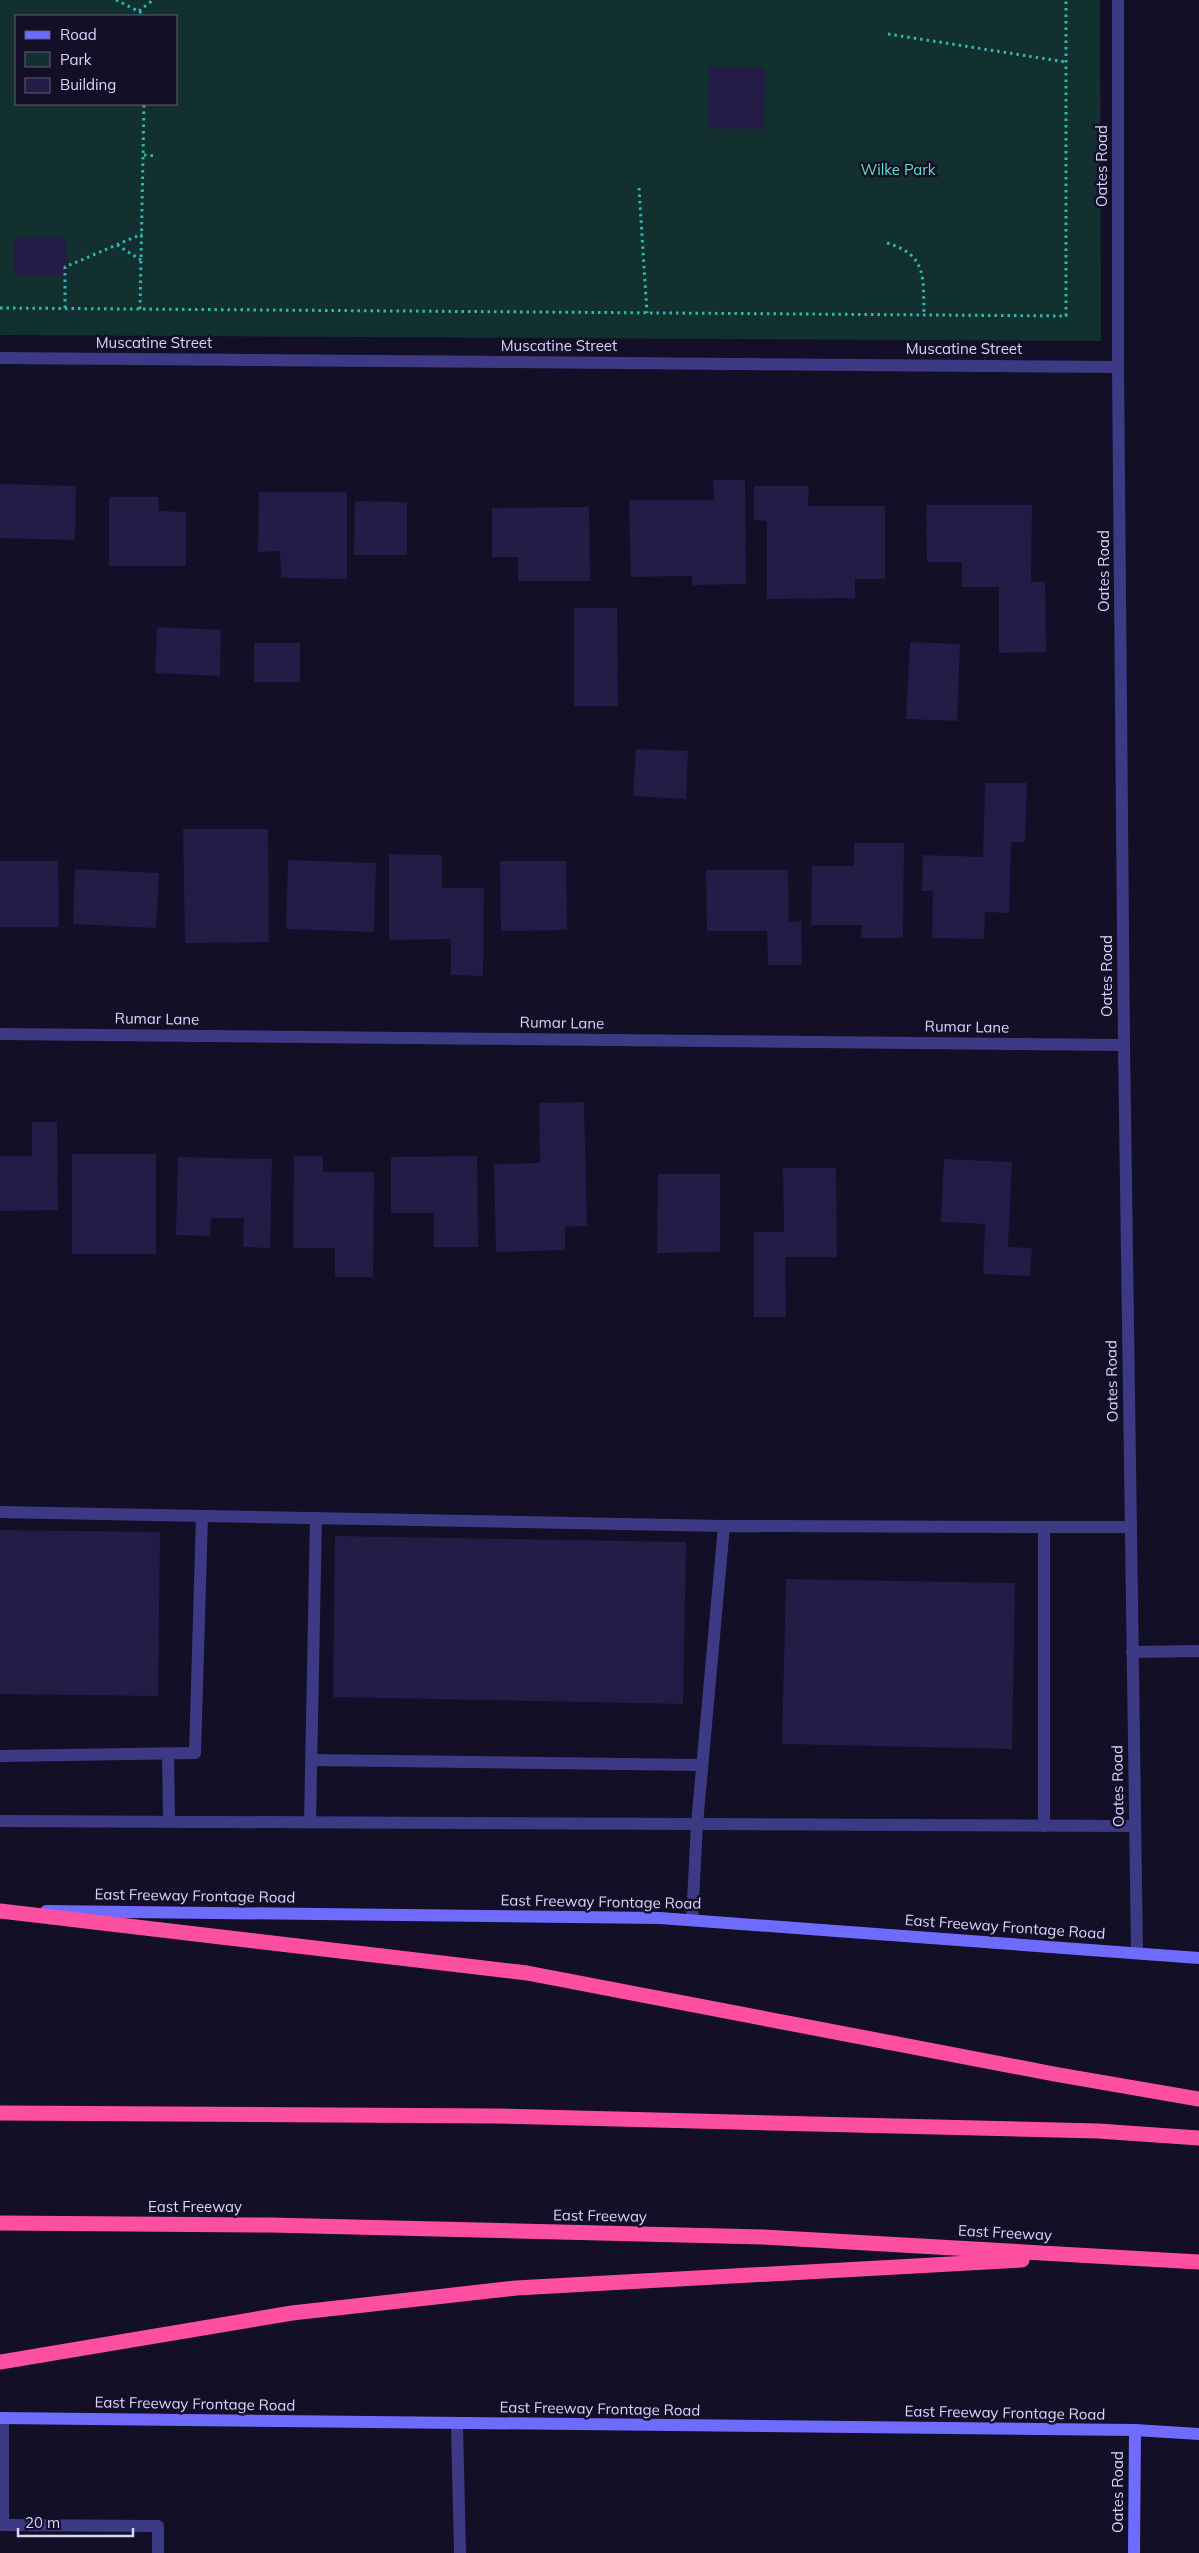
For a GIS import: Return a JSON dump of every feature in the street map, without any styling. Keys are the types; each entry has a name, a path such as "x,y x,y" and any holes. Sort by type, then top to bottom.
{"highway":[{"path":"0,1910 527,1973 1054,2074 1199,2099"},
{"path":"0,2113 495,2116 1098,2130 1199,2138"},
{"name":"East Freeway","path":"0,2223 270,2225 763,2238 1199,2262"},
{"path":"0,2362 292,2312 516,2288 1098,2256"}],"main road":[{"name":"East Freeway Frontage Road","path":"0,1910 660,1918 1199,1958"},
{"name":"East Freeway Frontage Road","path":"2,2418 1135,2430 1199,2434"},
{"name":"Oates Road","path":"1134,2553 1135,2430"}],"street":[{"name":"Oates Road","path":"1118,0 1118,367 1124,1045 1136,1952"},
{"name":"Muscatine Street","path":"0,358 1118,367"},
{"name":"Rumar Lane","path":"0,1034 1124,1045"},
{"path":"0,1512 724,1526 1130,1527"},
{"path":"0,1756 195,1753 202,1516"},
{"path":"310,1822 316,1518"},
{"path":"692,1920 697,1824 724,1526"},
{"path":"1044,1527 1044,1826"},
{"path":"1132,1652 1199,1652"},
{"path":"168,1754 169,1821"},
{"path":"311,1760 702,1765"},
{"path":"0,1821 1135,1826"},
{"path":"2,2418 1,2525 158,2526 158,2553"},
{"path":"457,2424 460,2553"}],"path":[{"path":"116,0 144,15"},
{"path":"139,11 152,0"},
{"path":"0,308 1066,316 1066,0"},
{"path":"888,34 1066,62"},
{"path":"140,309 144,105"},
{"path":"144,155 157,156"},
{"path":"639,188 647,313"},
{"path":"65,308 65,267 142,234"},
{"path":"887,243 903,248 920,263 923,279 924,316"},
{"path":"117,245 141,260"}],"green space":[{"name":"Wilke Park","path":"0,0 1100,0 1101,341 0,335"}],"building":[{"path":"709,67 765,68 764,129 709,129"},
{"path":"66,237 67,276 14,276 14,238"},
{"path":"713,480 745,480 746,584 692,585 692,576 631,577 629,500 714,500"},
{"path":"0,484 76,486 75,540 0,538"},
{"path":"754,486 809,486 808,506 885,506 885,579 855,579 855,598 767,599 767,521 754,520"},
{"path":"259,492 347,492 347,579 281,578 280,551 258,552"},
{"path":"109,497 158,497 159,511 186,512 186,566 109,566"},
{"path":"355,501 407,502 407,555 354,555"},
{"path":"926,505 1032,505 1031,582 1045,582 1046,652 999,653 999,587 962,587 962,562 927,562"},
{"path":"589,507 590,581 518,581 518,557 492,557 492,508"},
{"path":"574,608 617,608 618,706 574,706"},
{"path":"157,627 221,630 220,676 155,673"},
{"path":"910,642 960,644 957,721 906,719"},
{"path":"254,643 300,643 300,682 254,682"},
{"path":"636,749 688,751 686,799 633,796"},
{"path":"985,783 1027,783 1025,842 1011,842 1009,913 985,912 984,939 932,938 933,891 922,891 923,855 983,857"},
{"path":"183,829 268,829 269,942 185,943"},
{"path":"854,843 904,843 903,938 861,938 862,925 811,925 812,866 854,866"},
{"path":"389,854 442,855 442,888 484,888 483,976 451,975 451,939 389,940"},
{"path":"288,860 376,863 374,932 286,929"},
{"path":"0,861 58,861 59,927 0,927"},
{"path":"500,861 566,861 567,930 501,931"},
{"path":"75,869 159,873 156,928 73,924"},
{"path":"706,870 788,870 789,922 801,921 802,965 768,965 767,931 707,931"},
{"path":"584,1102 587,1226 565,1227 565,1250 496,1252 494,1164 540,1163 539,1103"},
{"path":"32,1122 57,1122 58,1210 0,1211 0,1156 32,1156"},
{"path":"72,1154 156,1154 156,1254 72,1254"},
{"path":"294,1156 323,1156 323,1172 374,1172 373,1277 335,1277 335,1248 293,1248"},
{"path":"477,1156 478,1247 434,1247 434,1213 391,1213 391,1157"},
{"path":"178,1157 272,1159 270,1248 243,1247 244,1218 211,1218 210,1236 176,1235"},
{"path":"944,1159 1012,1162 1008,1247 1032,1248 1030,1276 983,1274 985,1224 941,1222"},
{"path":"783,1168 836,1168 837,1257 785,1257 786,1317 754,1317 754,1232 784,1232"},
{"path":"658,1174 720,1174 720,1252 657,1253"},
{"path":"0,1530 160,1532 158,1696 0,1694"},
{"path":"335,1536 686,1542 683,1704 333,1697"},
{"path":"786,1579 1015,1583 1012,1749 782,1744"}]}
